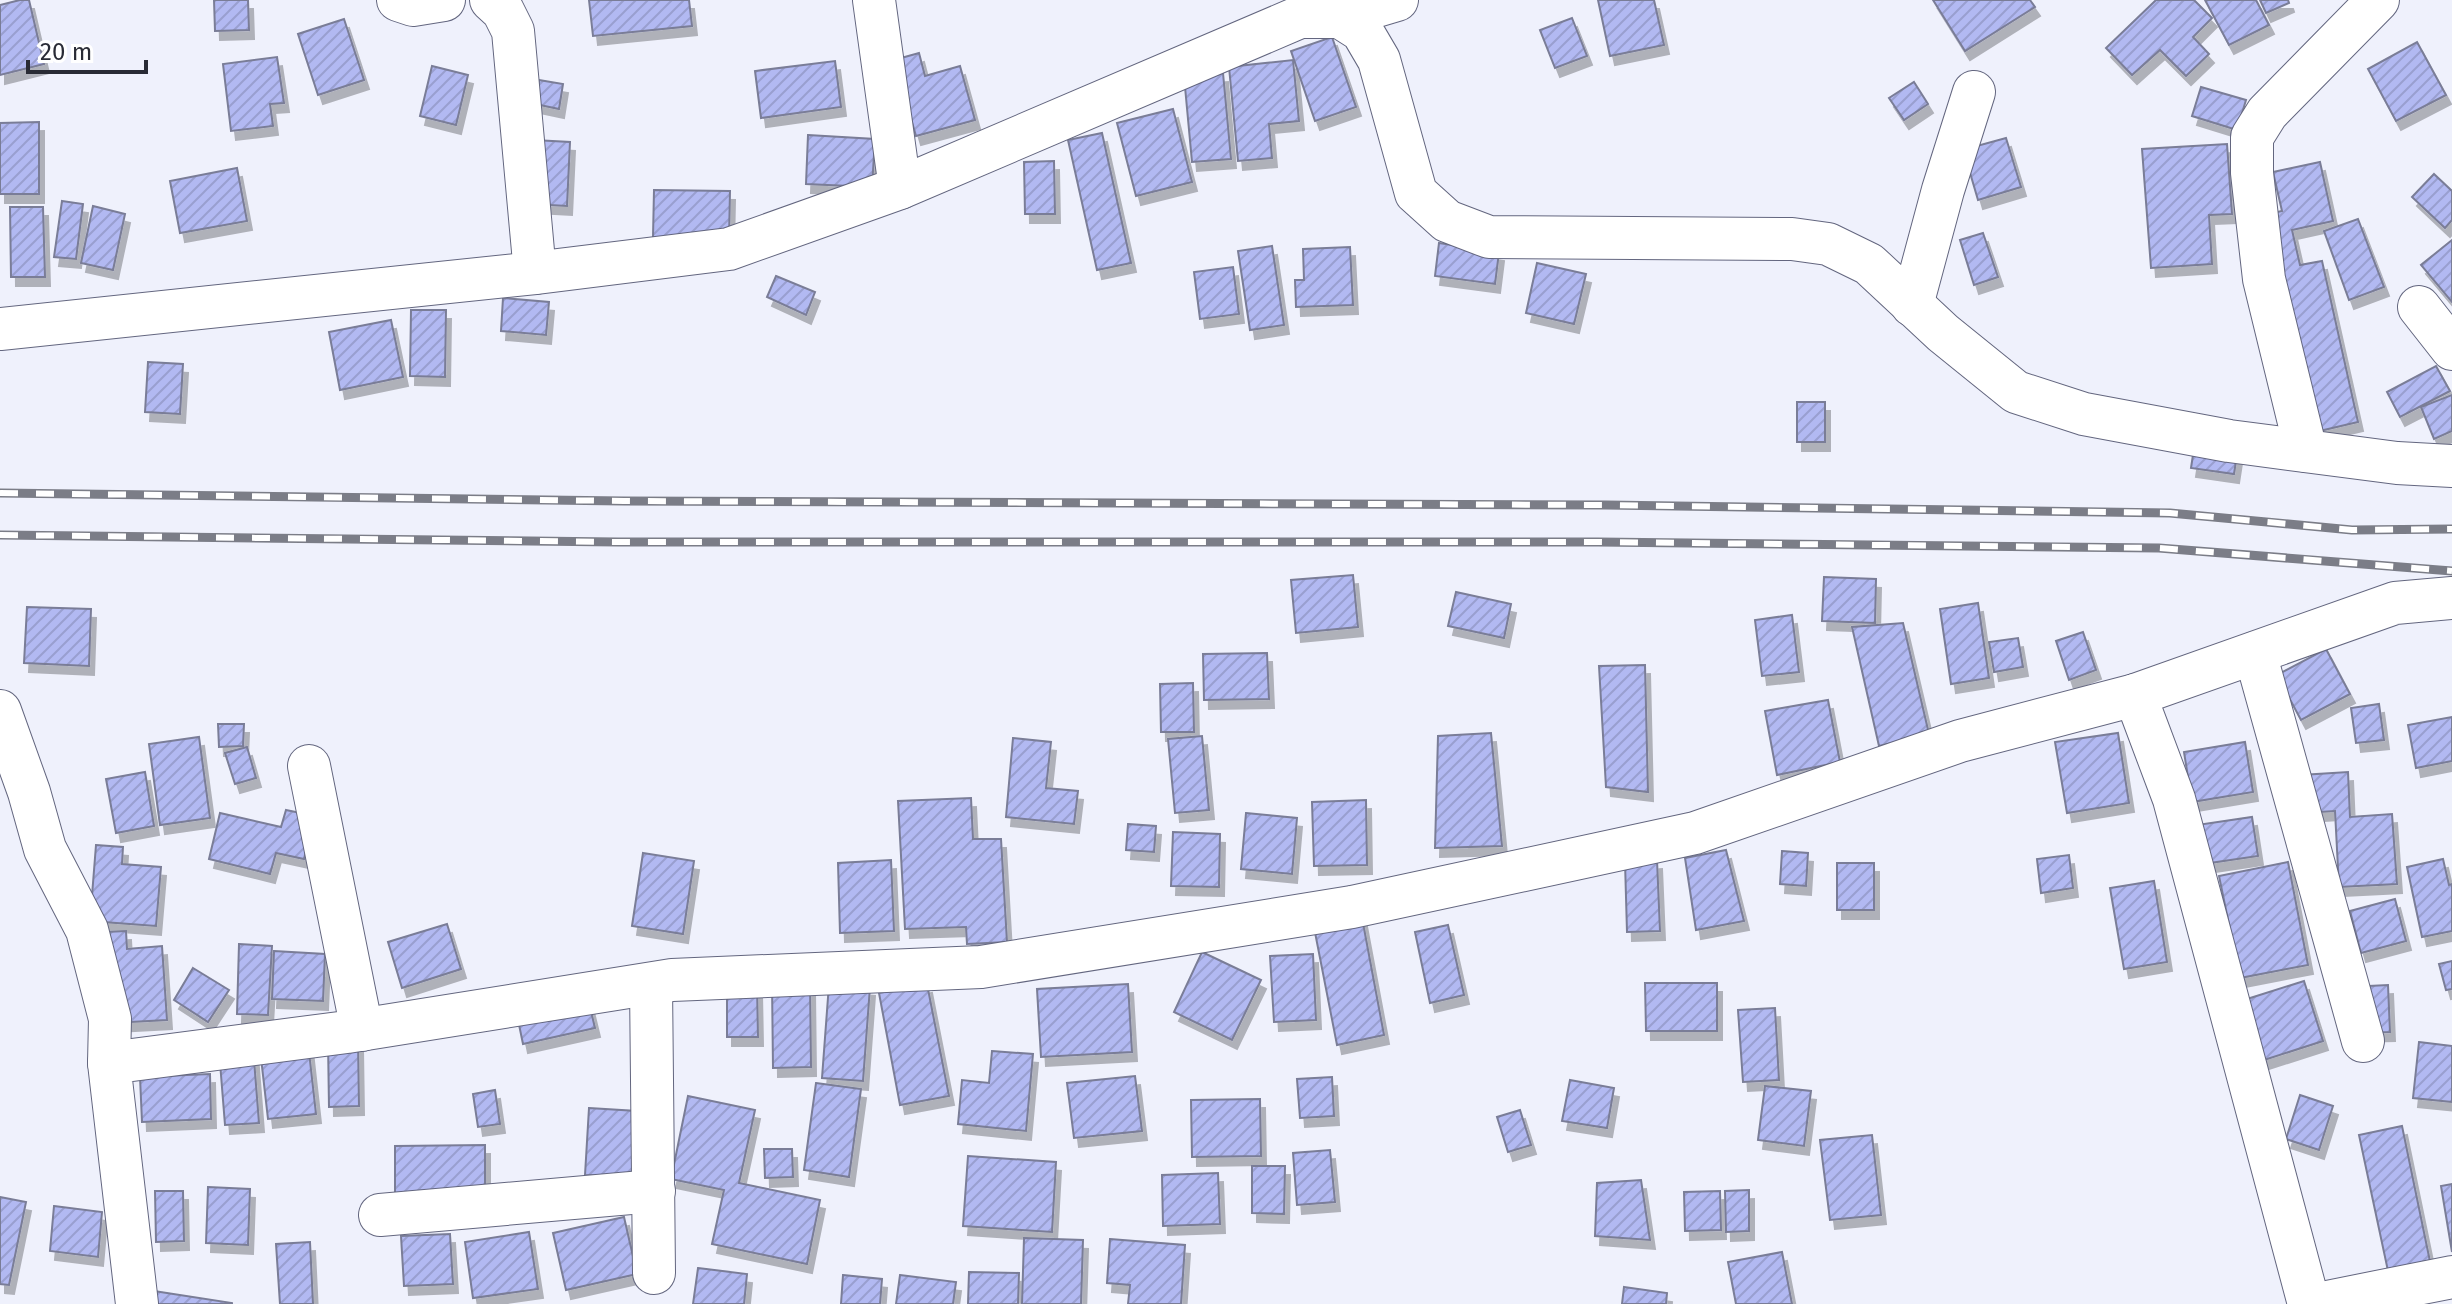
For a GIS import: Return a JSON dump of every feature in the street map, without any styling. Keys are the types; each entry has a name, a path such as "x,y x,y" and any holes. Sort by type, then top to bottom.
{"street":[{"path":"398,0 413,5 444,0"},
{"path":"491,0 503,11 513,31 535,273"},
{"path":"874,0 900,188"},
{"path":"0,329 535,273 729,249 900,188 1300,17 1340,17 1397,0"},
{"path":"2306,451 2264,279 2252,173 2252,137 2267,113 2378,0"},
{"path":"1340,17 1362,31 1379,60 1416,193 1447,221 1489,237 1792,239 1828,244 1869,264 1912,305 2016,392 2084,414 2229,441 2397,463 2452,466"},
{"path":"1912,305 1974,92"},
{"path":"2419,307 2452,349"},
{"path":"109,1063 362,1030 672,980 981,967 1352,907 1695,833 1960,741 2135,695 2395,603 2452,598"},
{"path":"2255,653 2363,1041"},
{"path":"2135,695 2174,799 2309,1304"},
{"path":"0,711 29,792 45,849 87,930 110,1019 109,1063 137,1304"},
{"path":"309,766 362,1030"},
{"path":"651,984 654,1273"},
{"path":"380,1215 654,1191"},
{"path":"2317,1304 2452,1277"}],"building":[{"path":"29,0 44,64 0,75 0,5"},
{"path":"214,0 248,0 249,30 215,31"},
{"path":"589,0 689,0 692,26 593,36"},
{"path":"1598,0 1654,0 1664,45 1610,56"},
{"path":"1933,0 2030,0 2035,7 1965,51"},
{"path":"2156,0 2194,0 2212,18 2193,37 2209,54 2186,76 2160,50 2132,75 2106,48"},
{"path":"2205,0 2256,0 2269,25 2229,45"},
{"path":"2260,0 2288,0 2289,3 2266,13"},
{"path":"1572,18 1587,56 1555,68 1540,30"},
{"path":"344,19 364,80 318,95 298,34"},
{"path":"1332,37 1356,107 1315,121 1291,51"},
{"path":"2417,42 2446,95 2396,121 2368,69"},
{"path":"919,53 925,76 960,66 975,120 916,136 894,60"},
{"path":"277,57 284,103 270,104 273,126 231,131 223,64"},
{"path":"1293,60 1299,121 1269,124 1272,158 1238,161 1229,67"},
{"path":"835,61 841,107 761,118 755,71"},
{"path":"432,66 468,75 456,125 420,116"},
{"path":"1223,73 1231,159 1192,162 1184,76"},
{"path":"539,80 563,84 559,109 535,104"},
{"path":"1914,82 1928,104 1904,120 1889,98"},
{"path":"2201,87 2246,100 2237,130 2192,116"},
{"path":"1173,109 1192,182 1136,196 1117,123"},
{"path":"39,122 39,194 0,194 0,123"},
{"path":"1102,133 1131,263 1097,270 1068,140"},
{"path":"808,135 875,139 872,187 806,184"},
{"path":"2006,138 2021,187 1978,200 1961,142 1977,146"},
{"path":"534,140 570,142 567,206 532,204"},
{"path":"2227,144 2232,214 2209,215 2212,264 2151,268 2142,149"},
{"path":"1054,161 1055,214 1025,214 1024,162"},
{"path":"2320,162 2333,221 2292,230 2300,265 2322,261 2358,422 2311,433 2263,215 2282,211 2273,172"},
{"path":"237,168 247,221 180,233 170,181"},
{"path":"2434,174 2452,191 2452,220 2445,228 2412,197"},
{"path":"654,190 730,191 729,238 653,237"},
{"path":"62,201 83,204 76,259 54,257"},
{"path":"93,206 125,214 113,270 81,263"},
{"path":"10,207 43,207 45,277 11,277"},
{"path":"2358,219 2384,287 2349,300 2324,231"},
{"path":"1983,233 1998,277 1974,285 1960,240"},
{"path":"2452,240 2452,302 2421,265"},
{"path":"1439,243 1499,252 1495,284 1435,276"},
{"path":"1272,246 1284,325 1250,330 1238,251"},
{"path":"1350,247 1353,305 1296,307 1295,280 1304,280 1303,249"},
{"path":"1537,263 1586,274 1574,324 1526,313"},
{"path":"1233,267 1239,314 1200,319 1194,272"},
{"path":"776,276 815,292 806,315 767,297"},
{"path":"503,298 549,302 546,335 501,331"},
{"path":"411,310 446,310 445,377 410,376"},
{"path":"391,320 403,377 340,390 329,332"},
{"path":"148,362 183,364 180,414 145,412"},
{"path":"2436,366 2450,391 2400,417 2387,392"},
{"path":"2452,395 2452,431 2434,439 2421,407"},
{"path":"1797,402 1825,402 1825,442 1797,442"},
{"path":"2195,442 2238,448 2234,474 2191,468"},
{"path":"1353,575 1358,627 1296,633 1291,580"},
{"path":"1824,577 1876,579 1875,623 1822,621"},
{"path":"1456,592 1511,604 1504,638 1448,626"},
{"path":"1978,603 1989,678 1951,684 1940,609"},
{"path":"27,607 91,609 89,666 24,663"},
{"path":"1792,615 1799,672 1762,676 1755,620"},
{"path":"1903,623 1929,734 1879,746 1852,627"},
{"path":"2083,632 2096,670 2069,680 2056,641"},
{"path":"2018,638 2023,667 1994,672 1989,642"},
{"path":"2326,649 2350,694 2301,720 2277,675"},
{"path":"1267,653 1269,699 1204,700 1203,654"},
{"path":"1645,665 1648,792 1606,787 1599,666"},
{"path":"1193,683 1194,732 1161,732 1160,684"},
{"path":"1828,700 1840,762 1777,775 1765,711"},
{"path":"2379,704 2384,740 2356,743 2351,708"},
{"path":"2452,717 2452,761 2416,768 2408,725"},
{"path":"218,724 244,724 243,746 219,747"},
{"path":"1491,733 1502,846 1435,848 1438,736"},
{"path":"2118,733 2129,803 2067,813 2055,742"},
{"path":"1202,736 1209,810 1175,813 1168,739"},
{"path":"199,737 210,818 160,825 149,744"},
{"path":"1013,738 1051,742 1046,788 1078,791 1074,824 1006,817"},
{"path":"2245,742 2253,792 2192,802 2184,752"},
{"path":"247,747 256,778 235,784 225,753"},
{"path":"145,772 154,826 116,833 106,779"},
{"path":"2348,772 2350,817 2392,814 2397,884 2339,887 2335,811 2303,813 2301,775"},
{"path":"971,798 973,839 1001,839 1007,942 967,944 966,927 905,929 898,801"},
{"path":"1366,800 1367,865 1314,866 1312,802"},
{"path":"286,810 315,816 304,859 276,853 270,874 209,859 220,813 281,827"},
{"path":"1246,813 1297,818 1292,874 1241,869"},
{"path":"2252,817 2258,856 2203,864 2197,825"},
{"path":"1128,824 1156,826 1154,852 1126,850"},
{"path":"1173,832 1220,834 1219,887 1171,886"},
{"path":"96,845 123,847 122,864 161,867 156,926 90,921"},
{"path":"1726,850 1744,921 1696,930 1685,858"},
{"path":"1782,851 1808,853 1806,886 1780,884"},
{"path":"643,853 694,861 683,934 632,926"},
{"path":"2069,855 2073,888 2041,893 2037,859"},
{"path":"2443,859 2449,885 2452,884 2452,931 2422,937 2407,867"},
{"path":"891,860 894,931 840,933 838,863"},
{"path":"1657,860 1660,931 1627,932 1625,862"},
{"path":"2288,862 2308,965 2240,978 2219,876"},
{"path":"1837,863 1874,863 1874,910 1837,910"},
{"path":"2154,881 2167,962 2124,969 2110,888"},
{"path":"2395,899 2406,941 2361,953 2350,911"},
{"path":"1360,907 1384,1035 1337,1045 1312,917"},
{"path":"447,924 461,969 402,988 388,942"},
{"path":"1448,925 1464,995 1430,1003 1415,932"},
{"path":"126,931 127,949 162,946 167,1020 112,1023 105,932"},
{"path":"239,944 272,946 268,1015 237,1014"},
{"path":"274,951 325,954 323,1001 272,999"},
{"path":"1202,952 1261,980 1232,1040 1174,1012"},
{"path":"1313,954 1316,1020 1274,1022 1270,956"},
{"path":"2452,961 2452,989 2446,990 2439,964"},
{"path":"193,968 229,990 208,1022 174,1000"},
{"path":"2304,981 2323,1041 2264,1060 2244,1000"},
{"path":"772,983 810,983 811,1067 773,1068"},
{"path":"1645,983 1717,983 1717,1031 1646,1031"},
{"path":"829,984 870,987 863,1081 822,1078"},
{"path":"927,984 949,1096 900,1105 879,993"},
{"path":"1128,984 1132,1052 1041,1057 1037,989"},
{"path":"727,985 757,985 758,1037 727,1037"},
{"path":"2388,985 2390,1032 2351,1033 2348,987"},
{"path":"587,995 595,1028 523,1044 516,1010"},
{"path":"1775,1008 1779,1080 1743,1082 1738,1010"},
{"path":"328,1041 358,1041 359,1106 329,1107"},
{"path":"2419,1042 2452,1046 2452,1102 2413,1098"},
{"path":"308,1043 316,1114 268,1119 260,1049"},
{"path":"253,1047 259,1123 225,1125 219,1050"},
{"path":"992,1051 1033,1054 1026,1131 958,1124 962,1080 989,1083"},
{"path":"210,1074 211,1119 142,1122 140,1077"},
{"path":"1135,1076 1142,1131 1074,1138 1067,1083"},
{"path":"1332,1077 1334,1116 1300,1118 1297,1079"},
{"path":"1570,1080 1614,1088 1607,1128 1562,1121"},
{"path":"816,1083 861,1089 849,1177 804,1170"},
{"path":"1765,1086 1811,1091 1804,1146 1758,1140"},
{"path":"495,1090 500,1124 478,1127 473,1094"},
{"path":"2300,1095 2333,1106 2319,1150 2286,1139"},
{"path":"688,1096 755,1110 739,1183 820,1200 807,1264 712,1244 724,1190 671,1179"},
{"path":"1260,1099 1261,1156 1192,1157 1191,1100"},
{"path":"589,1108 637,1111 634,1178 585,1175"},
{"path":"1520,1110 1531,1145 1508,1152 1497,1117"},
{"path":"2402,1126 2433,1276 2391,1285 2359,1135"},
{"path":"1872,1135 1881,1215 1830,1220 1820,1140"},
{"path":"485,1145 485,1196 395,1196 395,1146"},
{"path":"764,1149 792,1149 793,1177 765,1178"},
{"path":"1330,1150 1335,1202 1297,1205 1293,1153"},
{"path":"968,1156 1056,1162 1052,1232 963,1226"},
{"path":"1252,1166 1285,1166 1284,1214 1252,1213"},
{"path":"1218,1173 1220,1224 1163,1226 1162,1175"},
{"path":"1641,1180 1650,1240 1595,1236 1597,1183"},
{"path":"2452,1184 2452,1252 2441,1186"},
{"path":"208,1187 250,1189 248,1245 206,1243"},
{"path":"1749,1190 1749,1231 1726,1232 1725,1191"},
{"path":"155,1191 183,1191 184,1241 156,1242"},
{"path":"1720,1191 1721,1230 1685,1231 1684,1192"},
{"path":"0,1197 26,1202 9,1285 0,1284"},
{"path":"54,1206 102,1212 98,1257 50,1251"},
{"path":"624,1217 637,1274 566,1290 553,1233"},
{"path":"529,1232 538,1289 473,1298 465,1242"},
{"path":"450,1234 453,1284 404,1286 401,1236"},
{"path":"1024,1238 1083,1240 1081,1304 1022,1304"},
{"path":"1110,1239 1185,1245 1181,1304 1128,1304 1130,1285 1107,1283"},
{"path":"310,1242 313,1304 280,1304 276,1244"},
{"path":"1782,1252 1792,1304 1736,1304 1728,1262"},
{"path":"698,1268 747,1274 744,1304 693,1304"},
{"path":"969,1272 1019,1273 1018,1304 968,1304"},
{"path":"843,1275 882,1279 880,1304 841,1304"},
{"path":"900,1275 956,1282 953,1304 896,1304"},
{"path":"1624,1287 1667,1293 1666,1304 1622,1304"},
{"path":"154,1291 232,1303 232,1304 152,1304"}],"railway":[{"path":"0,493 624,501 1606,505 2170,513 2352,530 2452,529"},
{"path":"0,535 618,542 1598,542 2159,548 2452,571"}]}
